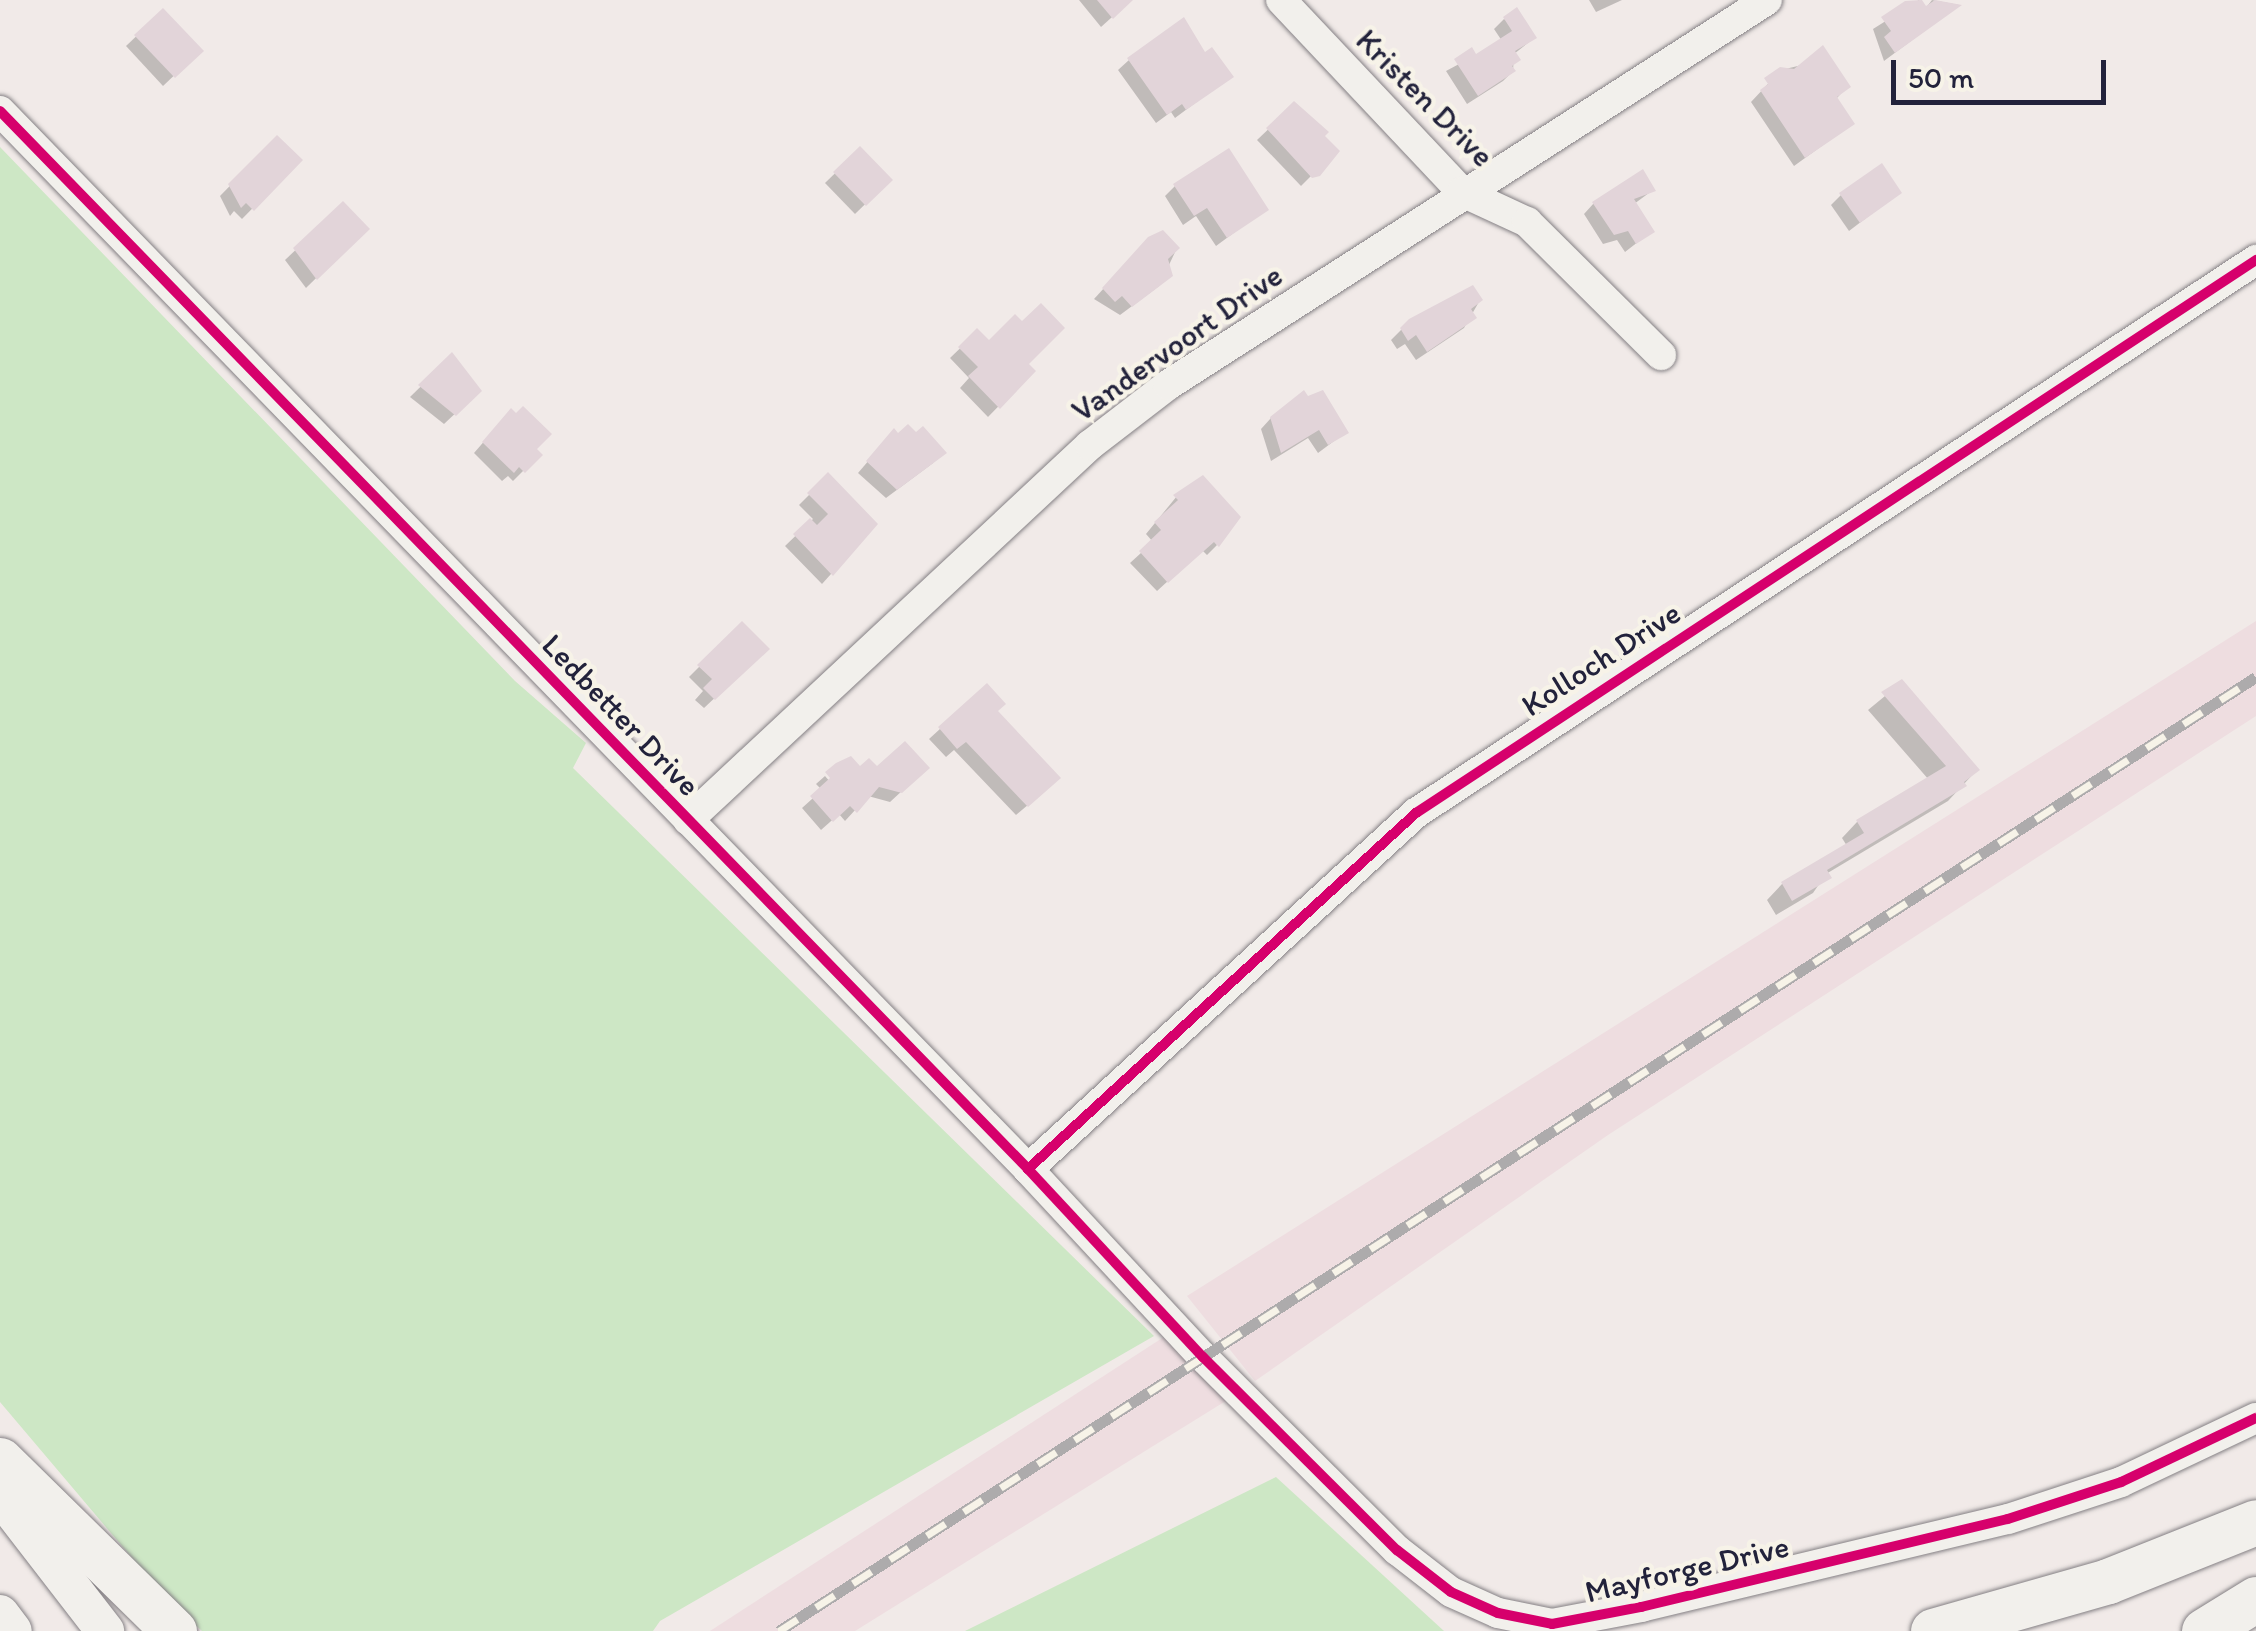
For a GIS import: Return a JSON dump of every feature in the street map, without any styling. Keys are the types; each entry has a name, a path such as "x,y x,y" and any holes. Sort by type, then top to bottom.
{"highway":[{"path":"0,1460 174,1631"},
{"path":"1933,1631 2108,1581 2256,1522"},
{"path":"2204,1631 2256,1600"}],"main road":[{"path":"0,1495 106,1631"},
{"path":"0,1614 13,1631"}],"street":[{"name":"Kristen Drive","path":"1281,0 1462,192 1528,222 1661,355"},
{"name":"Vandervoort Drive","path":"688,820 1090,445 1168,385 1462,192 1768,0"},
{"name":"Ledbetter Drive","path":"0,112 1028,1169 1203,1357"},
{"name":"Kolloch Drive","path":"1028,1169 1416,813 2256,260"},
{"name":"Mayforge Drive","path":"1203,1357 1398,1550 1451,1592 1498,1613 1552,1624 2008,1519 2121,1482 2256,1418"}],"shaded area":[{"path":"2256,621 2256,716 1608,1135 1255,1381 1187,1296"},
{"path":"1170,1333 1237,1394 855,1631 710,1631"}],"green space":[{"path":"0,147 515,681 586,743 573,768 1154,1336 660,1621 653,1631 202,1631 166,1598 0,1402"},
{"path":"1276,1477 1444,1631 965,1631"}],"building":[{"path":"1097,0 1133,0 1113,19"},
{"path":"1922,0 1926,6 1935,0 1962,5 1895,53 1884,37 1891,31 1881,17 1905,1"},
{"path":"1517,7 1537,38 1515,51 1521,60 1512,66 1516,71 1478,96 1454,59 1472,47 1476,54 1512,31 1503,17"},
{"path":"163,8 204,51 175,78 134,35"},
{"path":"1184,17 1205,52 1212,47 1234,77 1186,110 1182,104 1167,115 1127,58"},
{"path":"1823,45 1851,87 1837,97 1855,124 1805,158 1760,90 1768,84 1764,78 1780,67 1794,69"},
{"path":"1294,101 1329,132 1325,136 1340,151 1320,176 1312,178 1266,128"},
{"path":"277,135 303,160 254,211 246,203 241,208 228,184"},
{"path":"860,146 893,180 866,206 833,172"},
{"path":"1229,148 1269,210 1227,238 1207,208 1194,216 1173,184"},
{"path":"1882,163 1902,193 1860,223 1839,193"},
{"path":"1643,169 1656,191 1634,199 1655,232 1636,244 1628,231 1614,235 1592,202"},
{"path":"343,201 370,229 317,280 293,248"},
{"path":"1163,230 1180,248 1168,259 1173,276 1132,307 1122,296 1115,302 1102,288 1148,237"},
{"path":"1473,285 1483,300 1471,309 1477,318 1427,352 1416,335 1408,341 1400,328 1409,319"},
{"path":"1041,303 1065,328 1029,364 1036,371 1000,409 968,376 978,367 958,347 977,328 989,340 1015,314 1022,321"},
{"path":"452,352 482,391 456,416 418,385"},
{"path":"1304,390 1308,396 1323,390 1349,433 1328,445 1319,430 1281,453 1270,417"},
{"path":"523,406 552,434 537,449 543,455 525,473 519,467 514,473 482,442 511,408 516,413"},
{"path":"908,424 916,432 923,426 947,453 897,490 866,461 894,428 898,433"},
{"path":"828,472 878,524 833,576 793,534 810,518 817,525 828,514 807,493"},
{"path":"1203,475 1241,517 1219,547 1214,542 1168,583 1139,551 1161,530 1154,522 1178,500 1173,495"},
{"path":"742,621 770,649 715,700 703,688 712,679 697,665"},
{"path":"1902,679 1980,770 1964,782 1967,786 1827,870 1832,878 1792,901 1781,882 1864,833 1856,820 1946,766 1881,692"},
{"path":"987,683 1006,704 998,711 1061,778 1028,807 966,742 957,749 938,727"},
{"path":"905,741 930,768 902,793 879,787 857,813 850,806 833,822 810,796 830,778 825,772 836,763 851,756 860,766 869,758 877,766"}],"railway":[{"path":"779,1631 2256,677"}],"cycle path":[{"path":"0,111 1028,1169 1203,1357 1397,1550 1451,1592 1498,1613 1552,1624 1641,1607 2008,1519 2121,1482 2256,1418"},
{"path":"1028,1169 1416,813 2256,260"}]}
